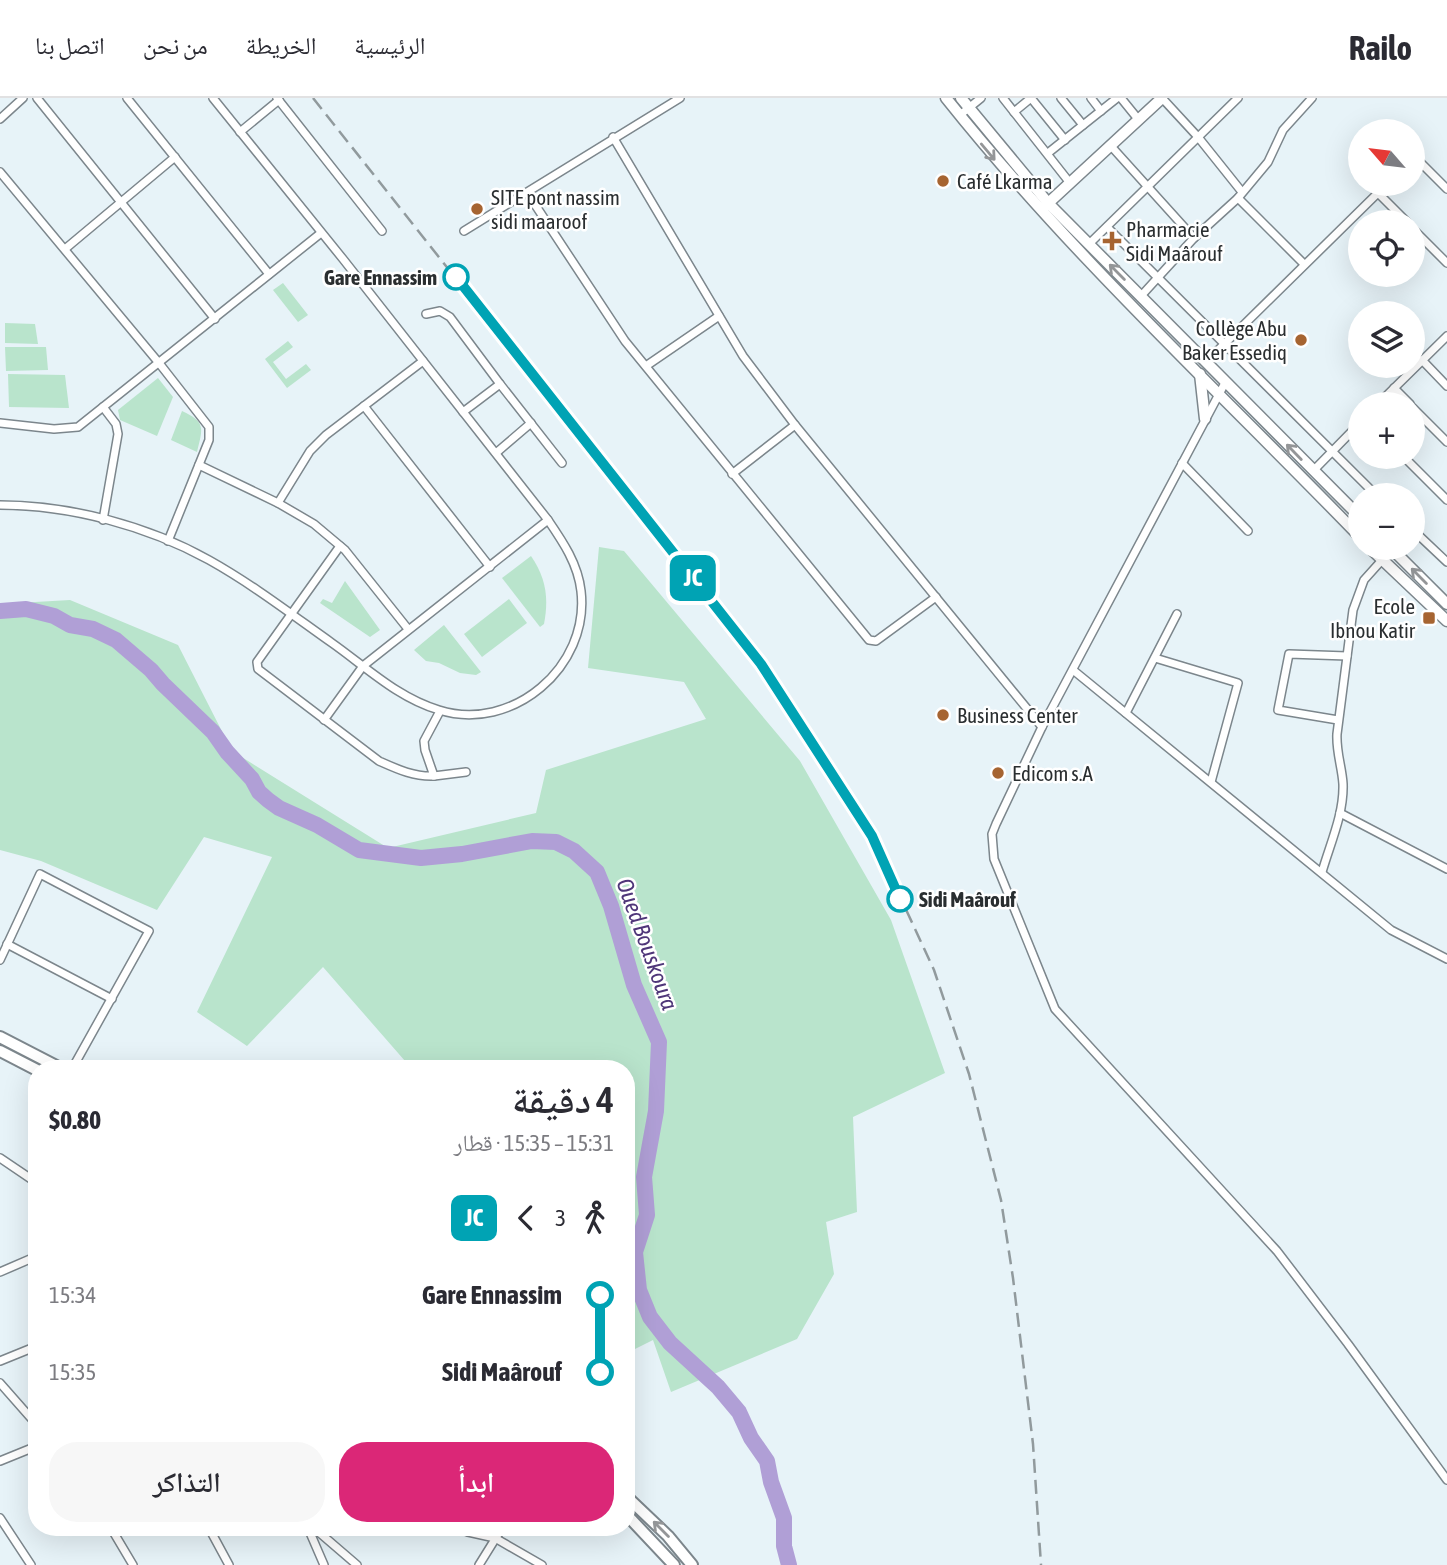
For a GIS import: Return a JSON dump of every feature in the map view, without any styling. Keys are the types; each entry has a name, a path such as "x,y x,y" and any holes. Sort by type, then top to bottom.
{"main road":[{"path":"0,1037 45,1060"},
{"path":"0,1051 28,1065"},
{"path":"635,1505 668,1536 692,1565"},
{"path":"635,1524 674,1565"}],"street":[{"path":"0,119 23,98"},
{"path":"37,98 215,319"},
{"path":"127,98 269,274"},
{"path":"464,231 680,98"},
{"path":"946,98 978,139 1348,525"},
{"path":"961,98 1044,207 1089,244 1348,505"},
{"path":"960,115 981,98"},
{"path":"1003,98 1070,183"},
{"path":"1014,112 1031,98 1065,140"},
{"path":"1061,98 1083,125"},
{"path":"1091,98 1101,111"},
{"path":"1048,153 1119,98 1138,119"},
{"path":"1044,207 1162,98 1198,137 1240,195 1304,264"},
{"path":"1089,244 1238,98"},
{"path":"1141,296 1240,195 1268,162 1283,130 1312,98"},
{"path":"0,505 42,508 103,520 168,541 227,570 405,695 440,710 459,714 478,713 522,701 555,676 565,661 580,617 581,593 577,572 568,551 548,520 496,453 214,99"},
{"path":"240,132 278,99 382,231"},
{"path":"613,137 743,356 795,425 1042,727"},
{"path":"1111,145 1194,239"},
{"path":"65,249 174,157"},
{"path":"1425,167 1447,190"},
{"path":"0,172 209,427 209,440 168,541"},
{"path":"528,194 605,313 732,474 869,640 876,641 936,597"},
{"path":"1206,362 1375,196"},
{"path":"1381,196 1395,210"},
{"path":"1107,227 1363,483"},
{"path":"0,423 67,429 78,426 321,233"},
{"path":"1425,241 1447,263"},
{"path":"426,314 440,311 450,317 562,463"},
{"path":"646,366 719,316"},
{"path":"1425,357 1447,337"},
{"path":"278,503 310,451 326,435 423,360"},
{"path":"1425,363 1447,386"},
{"path":"1200,373 1205,419"},
{"path":"1390,392 1404,378"},
{"path":"1226,381 1042,727 996,824 992,846 1000,876 1055,1009 1277,1251 1348,1343 1447,1480"},
{"path":"463,412 500,384"},
{"path":"1394,388 1398,392"},
{"path":"364,406 489,567"},
{"path":"103,407 116,424 118,434 103,520"},
{"path":"1425,418 1445,437"},
{"path":"496,453 531,423"},
{"path":"732,474 795,425"},
{"path":"1313,471 1348,435"},
{"path":"1182,463 1248,531"},
{"path":"199,466 278,503 314,524 340,546 408,629"},
{"path":"1416,469 1447,500"},
{"path":"324,720 363,666 548,520"},
{"path":"1425,541 1447,562"},
{"path":"340,546 256,666 379,761 421,776 466,772"},
{"path":"1322,872 1340,813 1343,784 1336,748 1338,720 1353,610 1364,580 1382,560 1447,621"},
{"path":"1403,560 1447,604"},
{"path":"1126,713 1177,614"},
{"path":"1338,720 1278,710 1289,654 1347,656"},
{"path":"1155,658 1238,683 1211,782"},
{"path":"1073,670 1391,930 1447,959"},
{"path":"434,776 425,750 425,741 440,710"},
{"path":"1340,813 1447,869"},
{"path":"0,960 40,874 148,929 149,933 77,1060"},
{"path":"7,944 112,999"},
{"path":"0,1158 28,1177"},
{"path":"0,1272 28,1260"},
{"path":"0,1361 28,1350"},
{"path":"0,1383 28,1415"},
{"path":"0,1461 28,1450"},
{"path":"0,1518 31,1565"},
{"path":"116,1536 133,1565"},
{"path":"213,1536 229,1565"},
{"path":"311,1536 324,1565"},
{"path":"323,1536 357,1565"},
{"path":"486,1536 495,1538 542,1565"},
{"path":"479,1565 495,1538"}],"green space":[{"path":"283,283 308,315 298,322 273,290"},
{"path":"5,323 35,324 38,344 5,343"},
{"path":"288,341 293,347 273,362 286,379 306,364 311,370 287,388 265,359"},
{"path":"5,347 46,347 48,370 6,371"},
{"path":"8,374 65,375 69,408 9,407"},
{"path":"158,378 173,397 157,436 120,420 118,410"},
{"path":"182,411 199,422 201,427 197,452 171,440"},
{"path":"599,547 624,551 800,761 891,920 945,1073 853,1117 857,1212 826,1222 834,1274 797,1339 671,1392 653,1340 635,1349 635,1060 404,1060 323,967 247,1046 197,1012 272,857 204,837 157,910 41,861 0,850 0,604 70,600 178,645 232,751 388,848 536,813 546,770 706,719 684,682 588,668"},
{"path":"531,556 545,588 544,624 540,627 502,578"},
{"path":"345,581 380,630 370,637 320,603 323,599 332,603"},
{"path":"509,599 527,623 482,657 464,634"},
{"path":"444,625 481,672 476,675 460,673 439,663 426,661 414,650"}],"waterway":[{"name":"Oued Bouskoura","path":"0,611 26,609 54,616 70,625 93,629 116,640 151,670 213,732 268,800 359,850 421,858 462,854 532,841 556,842 574,851 597,872 611,906 634,985 659,1042 656,1111 644,1177 647,1215 635,1252 639,1290 650,1317 670,1343 718,1387 739,1412 751,1438 767,1461 771,1482 784,1518 784,1546 789,1565"}],"railway":[{"path":"313,98 761,664 872,836 934,970 969,1074 1001,1200 1033,1444 1041,1565"}],"train":[{"name":"JC","path":"456,277 761,664 872,836 900,899"}],"place":[{"name":"Café Lkarma","path":"943,181"},
{"name":"SITE pont nassim sidi maaroof","path":"477,209"},
{"name":"Pharmacie Sidi Maârouf","path":"1112,241"},
{"name":"Gare Ennassim","path":"456,277"},
{"name":"Collège Abu Baker Essediq","path":"1301,340"},
{"name":"Ecole Ibnou Katir","path":"1429,618"},
{"name":"Business Center","path":"943,715"},
{"name":"Edicom s.A","path":"998,773"},
{"name":"Sidi Maârouf","path":"900,899"}]}
